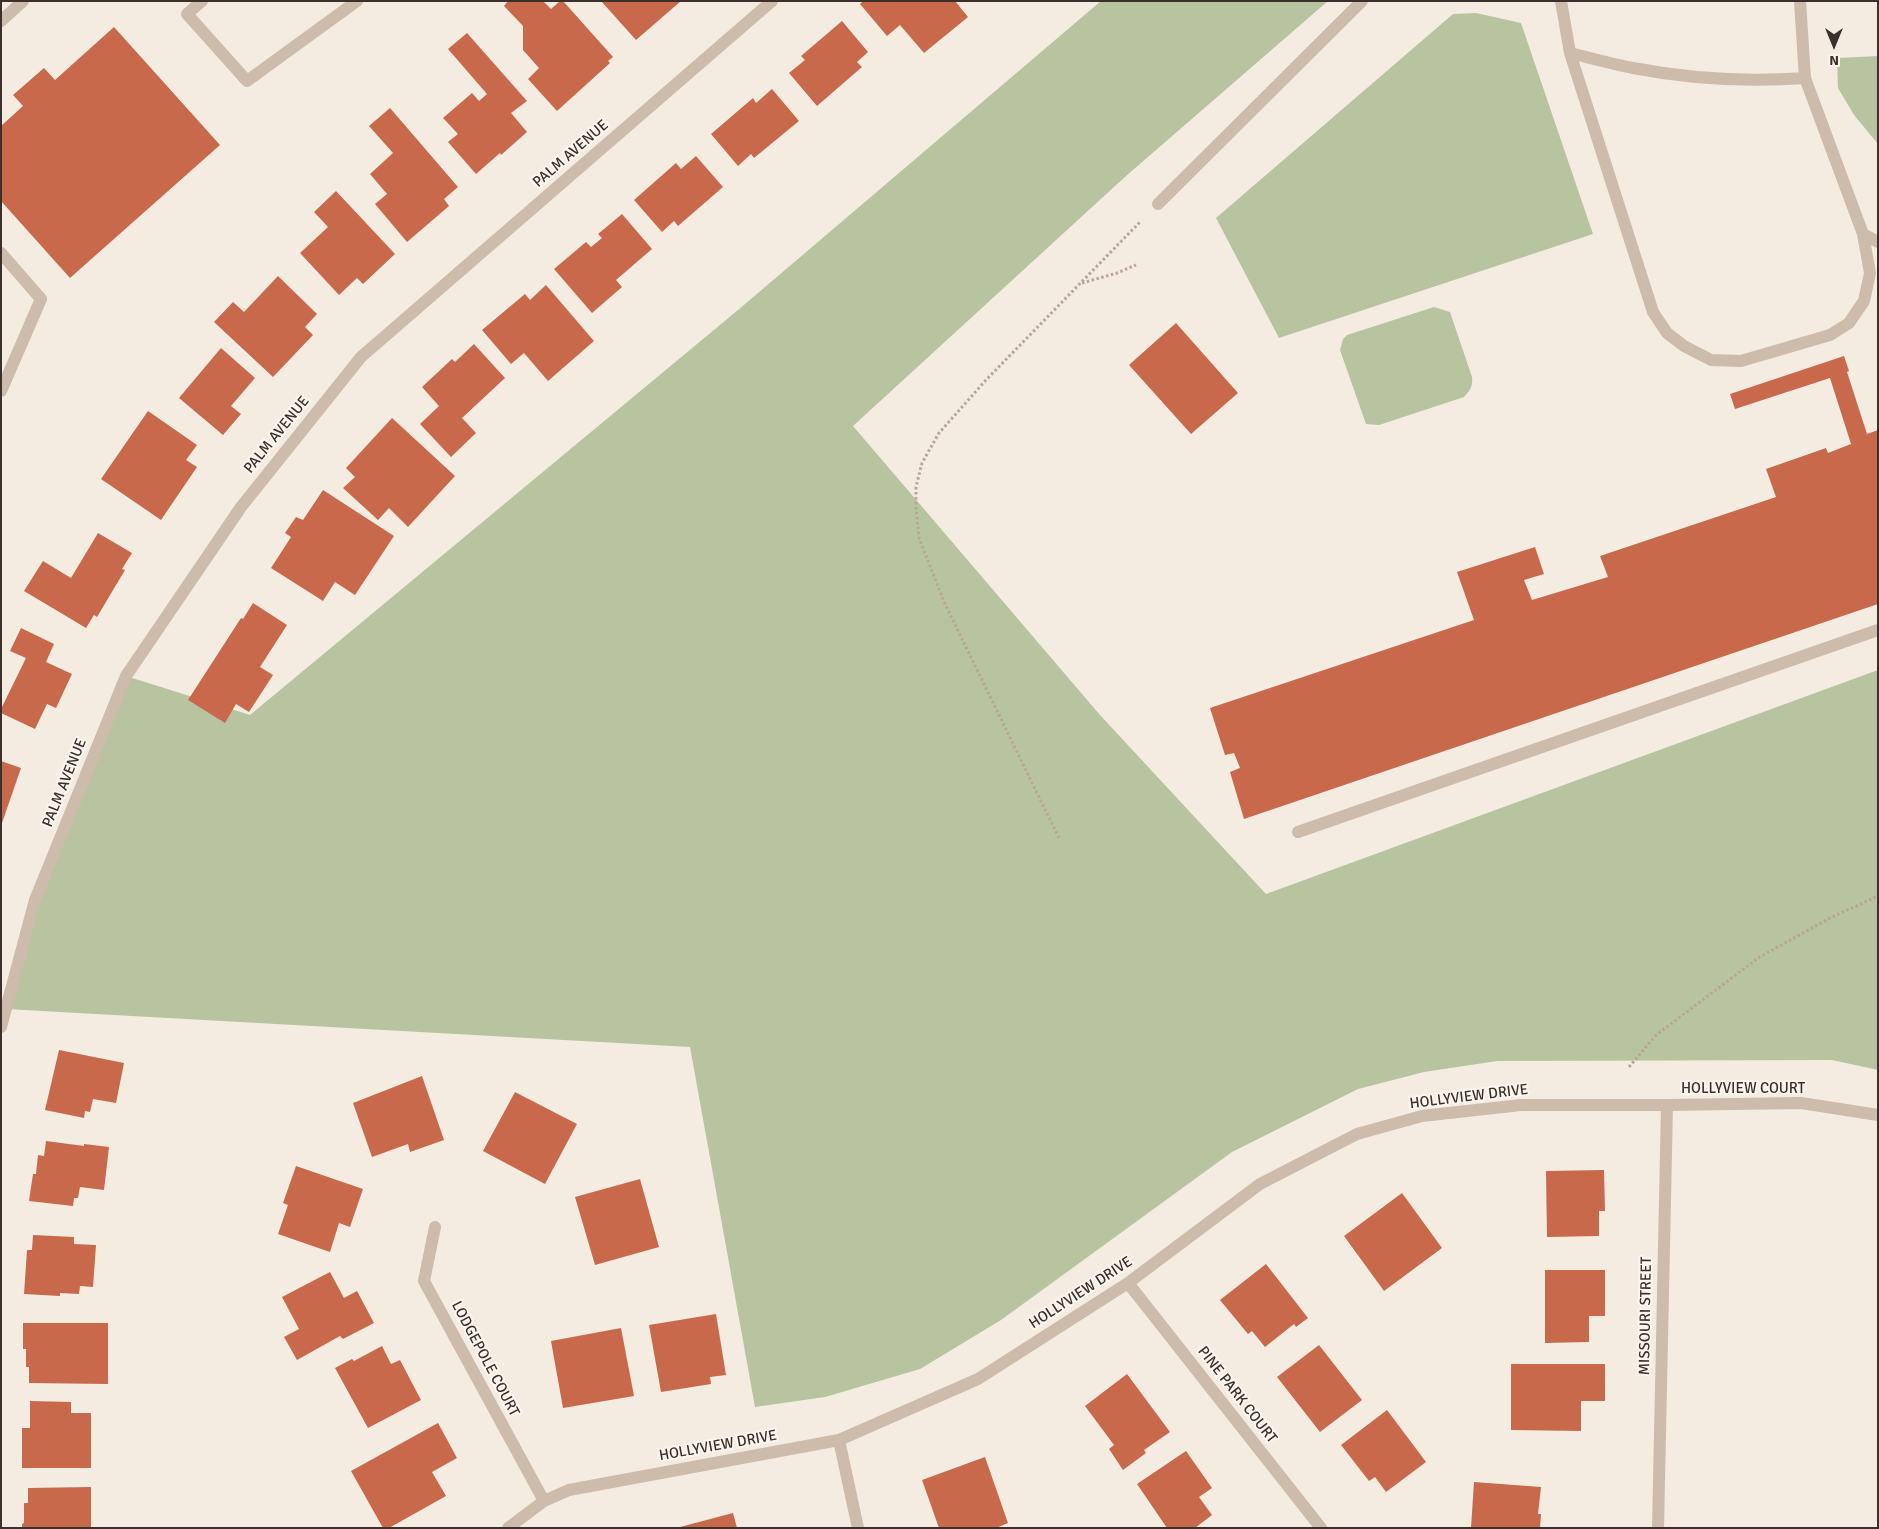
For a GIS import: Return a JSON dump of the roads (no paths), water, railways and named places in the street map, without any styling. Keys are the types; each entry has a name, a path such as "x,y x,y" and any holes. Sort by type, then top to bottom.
{"street":[{"path":"1,20 23,1"},
{"path":"202,1 187,14 247,81 357,1"},
{"name":"PALM AVENUE","path":"1,1027 35,900 126,676 241,507 361,357 772,1"},
{"path":"1158,204 1362,1"},
{"path":"1561,1 1570,53 1653,312 1667,333 1684,346 1711,360 1741,361 1830,336 1849,323 1864,301 1870,272 1864,234 1805,78 1800,1"},
{"path":"1570,53 1633,68 1696,76 1772,80 1805,78"},
{"path":"1864,234 1878,242"},
{"path":"1,253 40,299 1,391"},
{"path":"1298,832 1878,630"},
{"name":"HOLLYVIEW COURT","path":"1667,1105 1801,1103 1878,1115"},
{"name":"HOLLYVIEW DRIVE","path":"508,1528 544,1501 569,1490 838,1440 978,1379 1128,1283 1260,1184 1357,1134 1422,1116 1521,1104 1667,1105"},
{"name":"MISSOURI STREET","path":"1658,1528 1667,1105"},
{"name":"LODGEPOLE COURT","path":"435,1227 424,1281 544,1501"},
{"name":"PINE PARK COURT","path":"1128,1283 1322,1528"},
{"path":"838,1440 858,1528"}]}
